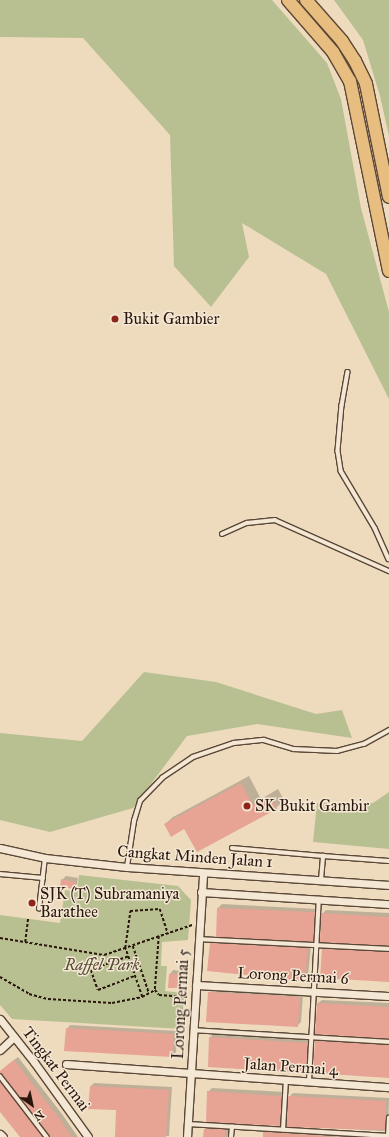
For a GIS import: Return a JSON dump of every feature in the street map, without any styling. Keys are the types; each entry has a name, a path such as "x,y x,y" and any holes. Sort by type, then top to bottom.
{"main road":[{"path":"288,0 333,52 350,81 389,271"},
{"path":"306,0 342,41 355,60 366,84 389,196"}],"street":[{"name":"Cangkat Minden Jalan 1","path":"0,848 45,858 127,867 389,885"},
{"name":"Lorong Permai 5","path":"187,1137 202,873"},
{"path":"201,892 389,904"},
{"name":"Lorong Permai 6","path":"196,985 389,996"},
{"name":"Tingkat Permai","path":"0,1020 88,1137"},
{"path":"0,1050 14,1037"},
{"name":"Jalan Permai 4","path":"66,1064 389,1087"}],"lane":[{"path":"348,372 342,405 338,451 341,471 375,528 389,559"},
{"path":"222,534 247,523 275,520 389,570"},
{"path":"127,867 134,821 140,801 162,778 193,757 234,743 264,740 294,748 336,751 364,744 389,730"},
{"path":"232,848 389,861"},
{"path":"321,880 323,856"},
{"path":"39,909 45,858"},
{"path":"0,874 43,878"},
{"path":"309,1082 319,899"},
{"path":"199,939 389,949"},
{"path":"193,1030 389,1042"},
{"path":"0,1076 47,1137"},
{"path":"283,1130 286,1080"},
{"path":"188,1124 388,1136 389,1118"},
{"path":"231,1137 232,1127"}],"path":[{"path":"142,997 124,948 130,911 160,909 168,933"},
{"path":"25,942 28,919"},
{"path":"0,938 104,955 200,922"},
{"path":"160,936 155,990 159,995 195,998"},
{"path":"133,945 149,993"},
{"path":"128,957 91,970 98,990 135,976"},
{"path":"0,978 29,994 48,999 112,1003 142,997 155,990"}],"green space":[{"path":"0,0 272,0 327,63 341,99 361,208 389,312 389,399 326,274 242,223 249,257 211,307 174,266 170,135 83,38 0,37"},
{"path":"334,0 389,0 389,136 380,96 363,40"},
{"path":"144,672 216,682 316,714 342,710 352,738 257,724 187,736 133,808 50,832 0,820 0,733 82,741"},
{"path":"389,792 389,849 313,842 317,803 373,803"},
{"name":"Raffel Park","path":"79,875 178,886 191,900 188,940 162,942 161,966 167,966 165,991 184,993 182,1029 12,1019 0,1005 0,915 60,923 65,890 77,892"}],"building":[{"path":"241,783 253,805 270,796 277,809 197,852 184,829 171,837 164,824"},
{"path":"61,879 75,882 74,889 60,887"},
{"path":"217,908 315,912 313,942 216,937"},
{"path":"321,913 389,917 389,946 320,942"},
{"path":"210,943 308,948 305,981 207,971"},
{"path":"322,949 389,952 389,982 320,978"},
{"path":"169,974 178,974 177,988 168,988"},
{"path":"208,992 300,997 298,1027 206,1022"},
{"path":"317,1003 389,1007 389,1039 315,1034"},
{"path":"66,1028 174,1034 172,1057 64,1051"},
{"path":"209,1037 308,1043 306,1073 208,1067"},
{"path":"315,1041 389,1045 389,1078 313,1073"},
{"path":"14,1060 72,1137 50,1137 0,1073 0,1071"},
{"path":"0,1081 43,1137 20,1137 0,1112"},
{"path":"90,1086 169,1090 166,1137 115,1137 116,1110 88,1109"},
{"path":"207,1091 282,1096 280,1126 206,1122"},
{"path":"288,1096 386,1101 385,1130 286,1127"},
{"path":"204,1129 225,1129 225,1137 203,1137"},
{"path":"263,1132 326,1136 326,1137 263,1137"}],"place":[{"name":"Bukit Gambier","path":"115,319"},
{"name":"SK Bukit Gambir","path":"247,806"},
{"name":"SJK (T) Subramaniya Barathee","path":"32,903"}]}
